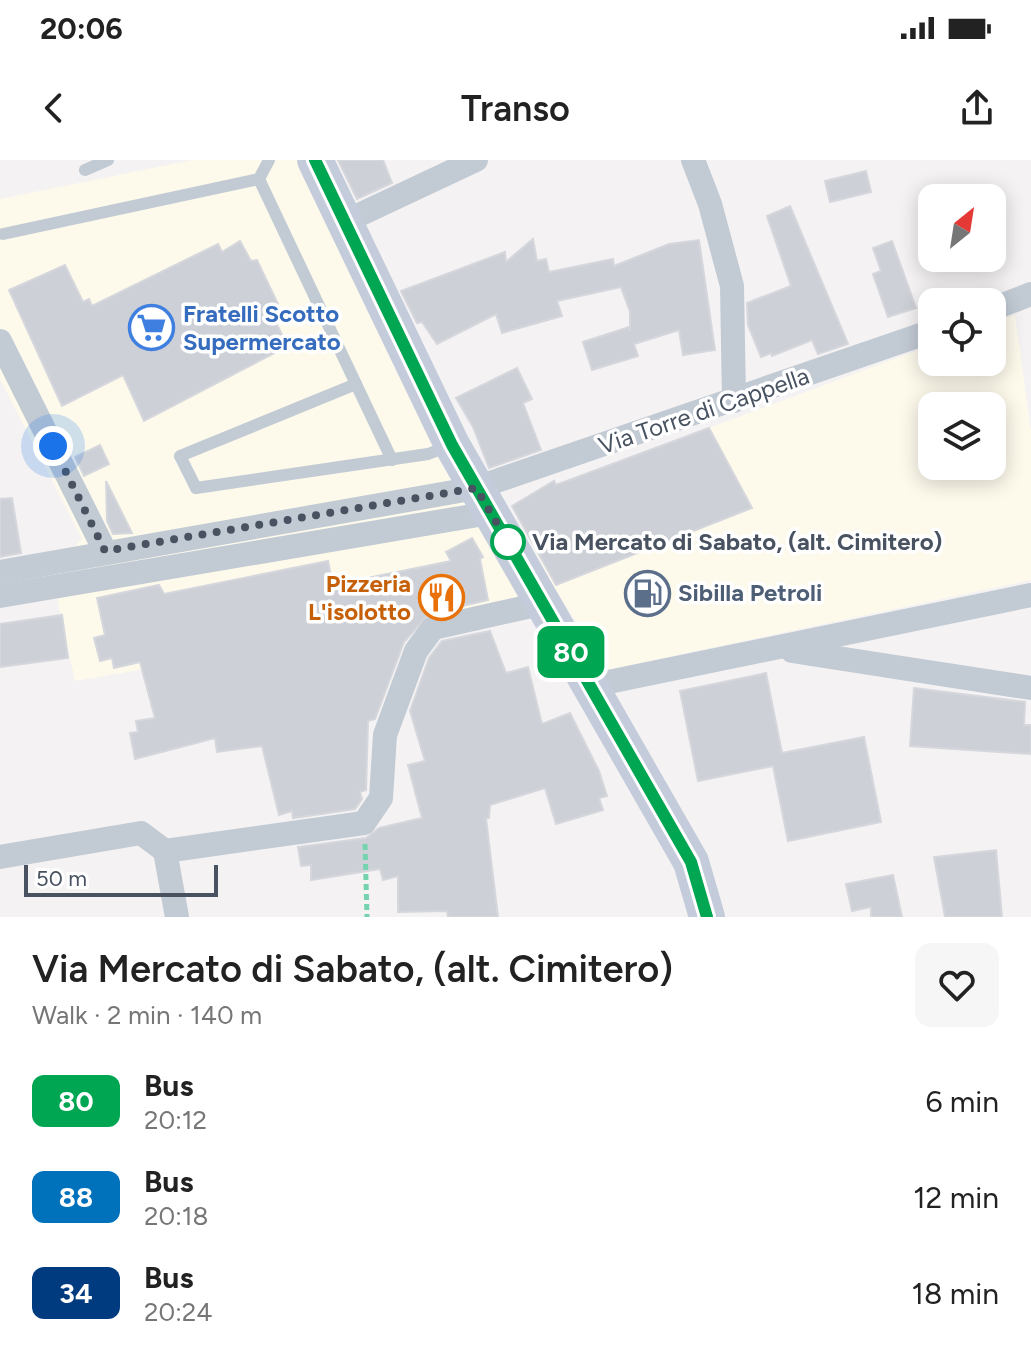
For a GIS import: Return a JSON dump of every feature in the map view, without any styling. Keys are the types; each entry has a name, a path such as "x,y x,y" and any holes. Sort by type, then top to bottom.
{"street":[{"path":"315,160 452,445 691,862 707,917"},
{"path":"344,222 476,160"},
{"path":"693,160 710,204 732,286 734,401"},
{"path":"1006,304 1031,294"},
{"name":"Via Torre di Cappella","path":"483,500 734,401 918,336"},
{"path":"0,341 105,551"},
{"path":"0,572 105,551 483,500"},
{"path":"0,596 483,500"},
{"path":"589,686 1031,595"},
{"path":"165,851 364,823 381,798 385,735 416,651 433,628 545,603"},
{"path":"774,648 1031,688"},
{"path":"0,857 141,833 165,851 177,917"}],"lane":[{"path":"85,170 108,160"},
{"path":"259,179 269,160"},
{"path":"3,234 259,179"},
{"path":"259,179 392,460"},
{"path":"356,384 180,456 196,488 428,454 452,445"}],"path":[{"path":"364,823 367,917"}],"shaded area":[{"path":"193,160 300,160 526,604 75,681 51,570 82,539 0,379 0,199"},
{"path":"1015,315 1031,431 1031,580 607,670 553,586 513,506 532,494 918,350 918,376 1006,376 1006,318"}],"building":[{"path":"338,160 383,160 392,183 357,199"},
{"path":"866,171 871,192 830,202 825,181"},
{"path":"790,206 848,344 818,354 812,340 772,356 771,353 761,357 748,325 747,303 791,286 767,216"},
{"path":"533,239 537,261 546,259 549,272 613,259 614,266 669,244 699,240 715,350 683,355 679,330 634,344 638,356 592,370 583,342 629,327 630,331 630,312 621,287 557,301 562,316 502,333 496,314 437,344 422,322 417,323 401,291 505,252 506,262"},
{"name":"Fratelli Scotto Supermercato","path":"240,241 251,261 257,260 278,304 269,309 288,346 144,421 123,375 62,406 9,290 65,265 83,302 89,299 92,306 218,244 222,252"},
{"path":"892,241 916,308 888,317 873,274 881,271 873,248"},
{"path":"517,368 532,399 523,403 541,450 489,468 473,427 456,398"},
{"path":"709,428 752,508 556,585 512,506 554,481 556,485"},
{"path":"100,445 109,464 84,476 75,457"},
{"path":"106,481 132,533 113,534 107,521"},
{"path":"12,498 21,553 0,557 0,499"},
{"path":"472,538 483,557 480,559 488,600 429,614 404,642 375,719 368,721 366,790 360,792 362,799 355,809 293,818 292,811 279,815 262,746 217,752 215,738 135,759 130,733 138,732 136,721 155,718 140,662 114,668 112,658 100,661 94,638 105,635 97,598 159,585 164,594 328,561 333,585 451,561 446,552"},
{"path":"62,615 68,658 0,667 0,624"},
{"path":"490,631 506,673 528,667 542,724 570,713 599,771 607,796 599,798 603,810 556,824 545,788 490,805 489,818 486,818 498,917 448,917 447,911 398,912 398,876 383,880 380,869 311,880 311,865 301,866 298,847 366,838 379,828 422,818 408,765 425,761 410,711 429,658 442,641"},
{"path":"766,673 782,753 864,737 881,822 788,841 773,766 698,781 680,691"},
{"path":"914,688 1025,702 1024,725 1031,725 1031,754 910,746"},
{"path":"996,850 1002,917 945,917 934,857"},
{"path":"893,875 902,917 871,917 871,907 852,911 846,884"}],"bus line":[{"name":"80","path":"315,160 452,445 691,862 707,917"}],"place":[{"name":"Fratelli Scotto Supermercato","path":"152,328"},
{"name":"Via Mercato di Sabato, (alt. Cimitero)","path":"508,542"},
{"name":"Sibilla Petroli","path":"647,593"},
{"name":"Pizzeria L'isolotto","path":"442,598"}],"route":[{"path":"53,446 105,551 476,488 508,542"}]}
